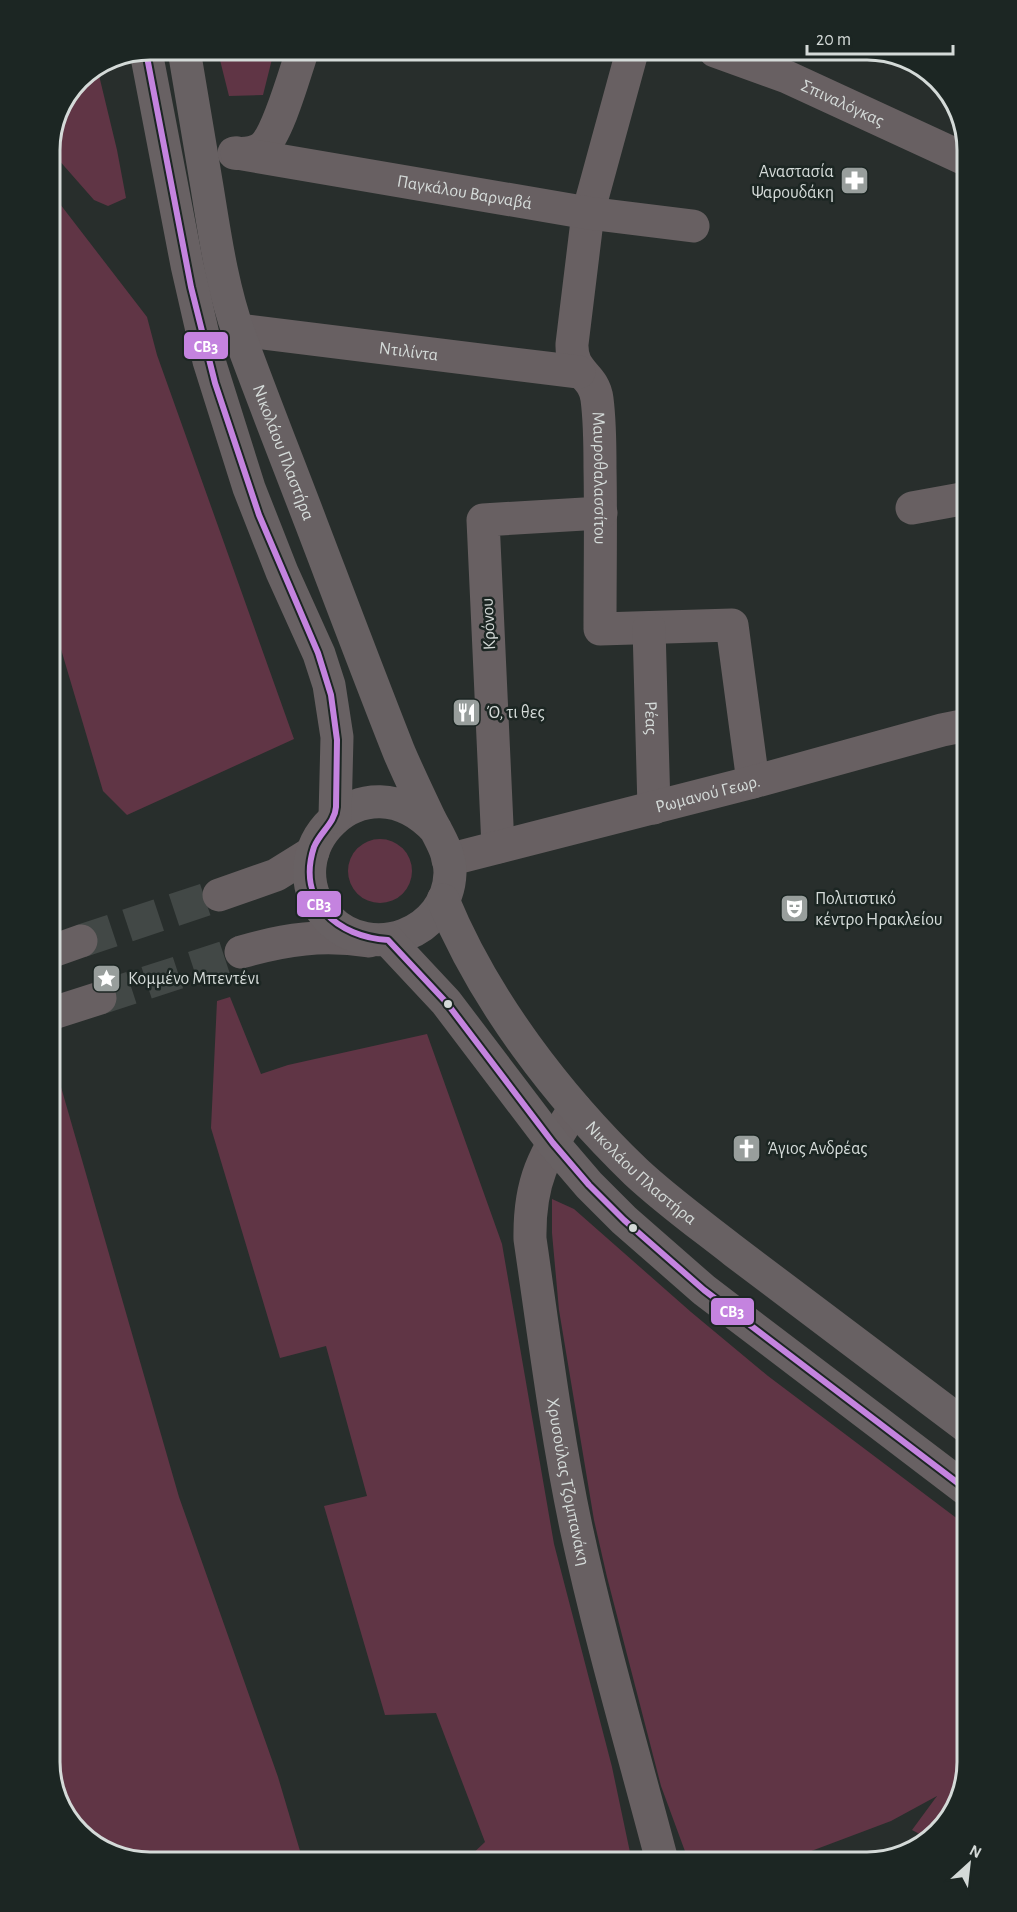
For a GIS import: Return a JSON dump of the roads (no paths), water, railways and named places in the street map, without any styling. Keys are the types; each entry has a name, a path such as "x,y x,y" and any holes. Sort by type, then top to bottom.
{"main road":[{"path":"148,60 187,265 209,361 253,499 329,685 337,737 335,818"},
{"name":"Νικολάου Πλαστήρα","path":"186,60 221,270 238,330 356,645 409,775 442,845 449,880 443,900 460,940 477,971 524,1041 575,1108 637,1173 777,1284 957,1418"},
{"path":"442,845 425,819 411,809 388,802 372,802 355,806 335,818 318,839 313,852 311,880 320,907 341,929 356,936 380,940 398,939 417,930 432,917 443,900"},
{"path":"380,940 446,1002 553,1143 589,1185 624,1220 704,1290 957,1482"}],"street":[{"path":"237,153 259,150 269,139 300,60"},
{"name":"Μαυροθαλασσίτου","path":"630,60 588,213 571,355 579,372 596,388 599,414 600,629 732,626 753,782"},
{"name":"Σπιναλόγκας","path":"764,60 786,64 957,154"},
{"name":"Παγκάλου Βαρναβά","path":"200,146 588,213 693,226"},
{"name":"Ντιλίντα","path":"238,330 579,372"},
{"path":"912,508 957,500"},
{"name":"Κρόνου","path":"498,847 483,520 601,513"},
{"name":"Ρέας","path":"649,628 654,808"},
{"name":"Ρωμανού Γεωρ.","path":"442,845 498,847 957,727"},
{"path":"219,895 276,875 313,852"},
{"path":"241,952 307,938 342,936 380,940"},
{"path":"60,948 81,941"},
{"path":"60,1011 100,998"},
{"name":"Χρυσούλας Τζομπανάκη","path":"575,1108 538,1172 532,1193 530,1239 555,1413 576,1526 660,1852"}],"tunnel":[{"path":"81,941 219,895"},
{"path":"100,998 241,952"}],"place":[{"name":"Αναστασία Ψαρουδάκη","path":"855,181"},
{"name":"Ό, τι θες","path":"466,712"},
{"name":"Πολιτιστικό κέντρο Ηρακλείου","path":"794,908"},
{"name":"Κομμένο Μπεντένι","path":"107,978"},
{"name":"Άγιος Ανδρέας","path":"746,1148"}]}
